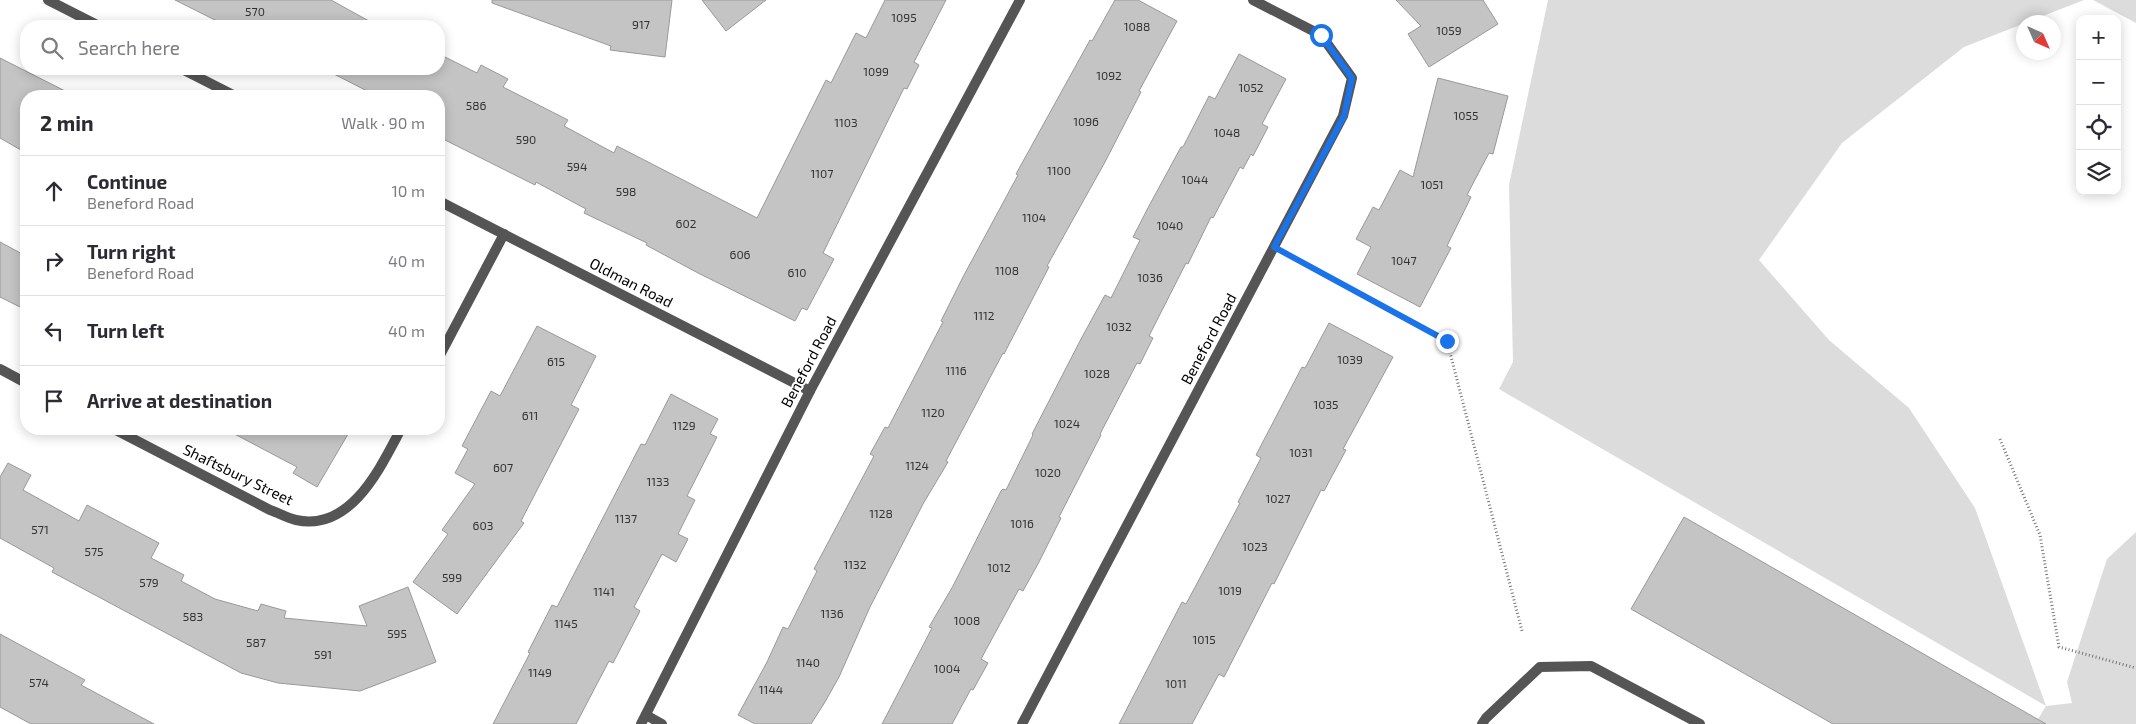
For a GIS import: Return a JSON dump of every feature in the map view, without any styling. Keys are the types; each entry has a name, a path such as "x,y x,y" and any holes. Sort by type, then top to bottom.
{"street":[{"path":"48,0 87,20"},
{"name":"Beneford Road","path":"662,724 643,719 810,390 1020,0"},
{"name":"Beneford Road","path":"1022,724 1344,116 1352,78 1321,35 1253,0"},
{"path":"194,75 223,90"},
{"name":"Oldman Road","path":"445,204 810,390"},
{"path":"445,346 504,234"},
{"path":"0,370 20,380"},
{"name":"Shaftsbury Street","path":"126,435 270,510 296,520 319,520 340,512 359,498 381,467 398,435"},
{"path":"1482,724 1540,667 1591,666 1700,724"}],"path":[{"path":"1274,247 1447,341 1522,631"},
{"path":"2000,439 2040,535 2059,647 2136,668"}],"shaded area":[{"path":"1548,0 2084,0 2046,15 2016,15 2016,27 1964,47 1842,143 1759,260 1829,340 1909,408 1975,508 2046,706 1499,389 1513,362 1509,185"},
{"path":"2093,0 2136,0 2136,23"},
{"path":"2136,532 2136,724 2035,724 2046,706 2072,703 2067,682 2107,559"}],"building":[{"path":"175,0 331,0 367,20 215,20"},
{"path":"492,0 672,0 665,57 610,50 611,46 492,3"},
{"path":"702,0 766,0 726,31"},
{"path":"885,0 946,0 914,62 919,65 907,89 904,88 823,253 834,259 807,310 802,308 795,321 698,273 646,245 647,243 584,213 586,209 536,182 535,185 445,140 445,90 365,90 336,75 445,75 445,57 477,73 481,65 508,79 503,87 568,120 564,126 614,153 617,146 757,218 826,80 831,83 856,33 866,38"},
{"path":"1115,0 1138,0 1177,21 1139,91 1141,92 1105,162 1047,266 1049,267 1004,354 946,461 948,462 923,504 870,607 839,677 825,702 811,724 755,724 738,715 767,662 783,627 788,629 817,571 814,569 874,456 870,454 885,427 888,428 943,322 941,321 964,275 1018,175 1016,174 1090,40 1092,41"},
{"path":"1396,0 1483,0 1498,24 1429,67 1408,34 1421,26"},
{"path":"1239,54 1286,79 1262,124 1268,127 1253,156 1251,154 1243,169 1240,167 1213,218 1211,217 1188,264 1186,263 1149,336 1153,338 1140,364 1137,363 1100,434 1039,562 1023,591 1019,589 981,659 988,663 952,724 882,724 932,628 929,627 953,586 1001,491 1003,489 1006,490 1032,434 1081,339 1105,295 1111,298 1140,240 1133,237 1150,204 1181,147 1183,147 1209,96 1215,99"},
{"path":"0,58 20,68 20,75 34,75 63,90 20,90 20,150 0,138"},
{"path":"1438,78 1508,96 1493,154 1489,153 1467,195 1471,197 1447,246 1451,248 1420,307 1357,274 1371,247 1356,239 1373,207 1379,210 1400,170 1413,177"},
{"path":"0,242 20,253 20,307 0,297"},
{"path":"1329,323 1393,357 1343,449 1346,450 1324,491 1321,490 1274,584 1272,583 1224,677 1219,674 1192,724 1119,724 1182,602 1186,604 1240,503 1238,502 1261,458 1256,455 1302,367 1305,368"},
{"path":"537,326 596,356 571,405 579,409 521,521 524,523 457,614 413,582 448,534 442,530 475,484 455,473 468,449 462,446 491,391 500,396"},
{"path":"671,394 718,419 710,434 717,437 687,496 695,500 678,534 688,539 676,562 662,554 634,607 640,611 613,663 609,661 576,724 493,724 530,653 528,652 552,605 557,607 641,444 645,445"},
{"path":"236,435 347,435 317,487 293,473 297,467"},
{"path":"8,463 31,475 23,490 79,521 87,505 159,543 151,558 184,575 181,581 215,599 258,611 261,604 286,611 284,618 367,626 359,606 408,587 436,662 360,691 278,683 241,673 52,572 54,568 0,538 0,477"},
{"path":"1684,517 2046,724 1833,724 1631,609"},
{"path":"0,634 85,680 81,685 154,724 31,724 0,707"}],"route":[{"path":"1321,35 1352,78 1344,116 1274,247 1447,341"}]}
